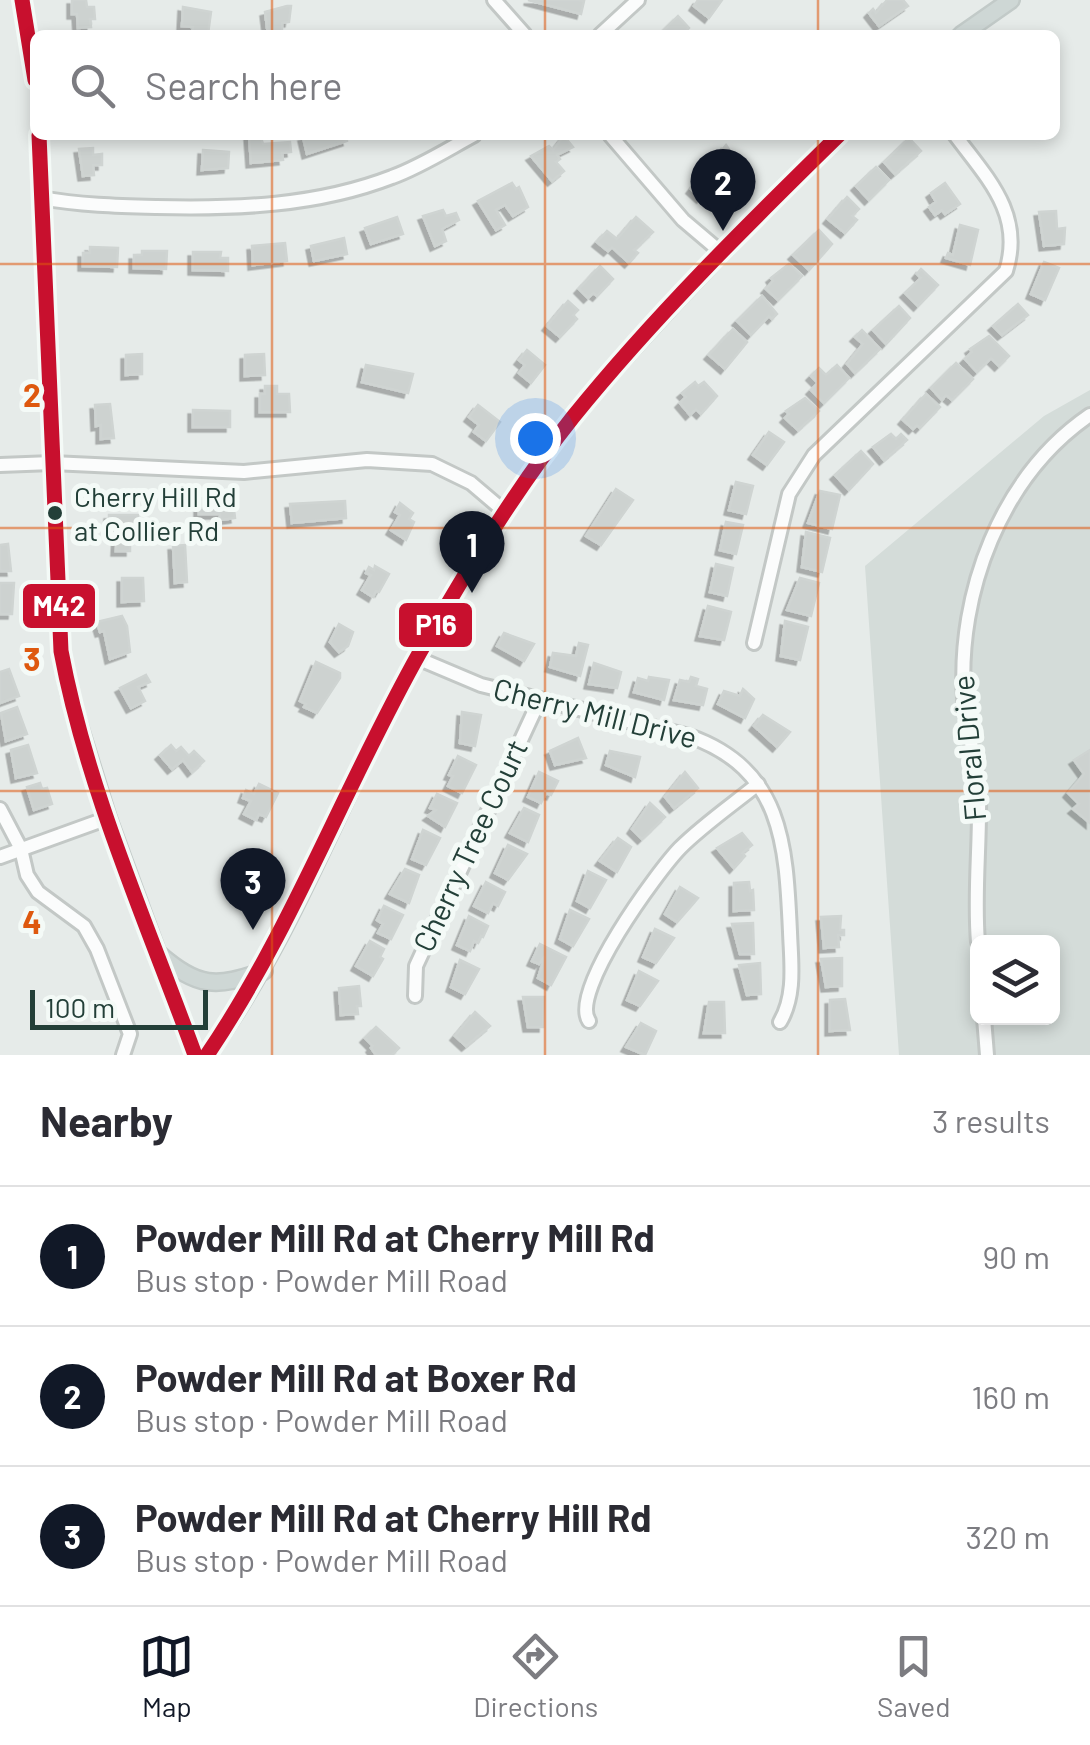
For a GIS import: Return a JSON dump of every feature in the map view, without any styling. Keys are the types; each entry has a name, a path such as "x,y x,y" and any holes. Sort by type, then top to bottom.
{"main road":[{"path":"22,0 30,49"},
{"path":"968,30 1011,0"},
{"path":"39,140 61,651 68,693 108,818 195,1055"},
{"path":"208,1055 264,971 417,658 504,511 560,433 614,368 834,140"},
{"path":"158,954 196,980 216,984 264,971"}],"street":[{"path":"494,0 521,30"},
{"path":"605,30 638,0"},
{"path":"41,198 70,204 228,208 290,202 394,177 464,140"},
{"path":"614,140 682,220 722,253"},
{"path":"754,643 789,494 796,479 814,455 1006,270 1013,234 1009,217 959,140"},
{"name":"Floral Drive","path":"978,935 979,797 963,686 967,612 980,568 1019,488 1049,450 1090,415"},
{"path":"0,465 52,462 244,472 367,460 432,464 472,484 504,511"},
{"name":"Cherry Mill Drive","path":"417,658 481,685 649,725 710,744 729,755 758,784 782,833 788,878 792,974 788,1008 780,1022"},
{"name":"Cherry Tree Court","path":"414,996 416,966 540,699"},
{"path":"589,1021 584,1003 590,988 650,884 681,847 758,784"},
{"path":"0,809 38,892 84,926 98,949 130,1034 123,1055"},
{"path":"0,857 108,818"},
{"path":"985,1025 987,1055"}],"shaded area":[{"path":"1090,390 1090,1055 899,1055 865,566 1044,416"}],"building":[{"path":"72,0 86,0 87,7 94,7 91,27 78,28"},
{"path":"528,0 579,0 584,1 581,14"},
{"path":"698,0 722,0 709,18 694,6"},
{"path":"887,0 903,0 908,6 879,26 869,13 873,9 876,13"},
{"path":"291,6 289,22 282,23 282,30 267,30 265,12"},
{"path":"183,7 211,12 209,30 182,26"},
{"path":"678,16 689,28 687,30 664,30"},
{"path":"249,140 262,140 263,144 290,142 291,152 282,153 283,160 251,163"},
{"path":"304,140 347,140 347,141 307,154"},
{"path":"561,140 567,140 573,147 557,155 560,159 556,162 564,171 552,181 531,156 549,146 553,150"},
{"path":"907,140 921,151 895,174 884,162"},
{"path":"726,145 737,161 701,198 691,189"},
{"path":"93,148 93,155 102,154 102,165 93,165 94,175 83,176 79,149"},
{"path":"203,150 229,152 228,168 202,170"},
{"path":"876,167 889,180 869,200 856,186"},
{"path":"512,183 516,189 519,187 528,207 513,216 505,205 496,210 505,225 496,230 478,201"},
{"path":"945,183 960,204 945,214 942,210 935,215 929,207 936,202 931,193"},
{"path":"847,197 859,209 852,216 857,220 845,233 828,219"},
{"path":"443,210 446,216 456,213 459,220 442,229 446,241 435,246 423,216"},
{"path":"1056,211 1057,229 1065,228 1064,244 1044,246 1039,212"},
{"path":"397,217 403,234 371,244 365,228"},
{"path":"636,217 653,232 634,250 638,253 629,263 612,247 608,251 597,242 607,231 617,239"},
{"path":"960,225 978,230 970,265 946,258 948,253 953,255"},
{"path":"819,230 832,244 809,270 793,255"},
{"path":"344,238 347,254 314,261 311,246"},
{"path":"285,243 287,261 253,265 252,246"},
{"path":"90,247 118,248 117,267 83,266 83,253 90,253"},
{"path":"142,251 167,251 166,269 134,268 134,255 142,255"},
{"path":"193,252 221,252 220,258 228,258 228,271 193,270"},
{"path":"1044,262 1059,268 1045,300 1031,294"},
{"path":"789,264 802,276 778,300 766,289 773,281 771,278"},
{"path":"600,266 613,279 597,296 593,293 588,298 579,289"},
{"path":"921,269 938,285 918,306 905,293 921,278 917,274"},
{"path":"762,296 777,314 772,319 769,316 751,335 737,321"},
{"path":"568,301 578,310 573,315 577,319 560,337 547,326"},
{"path":"1018,304 1028,315 1002,335 993,326"},
{"path":"899,306 910,318 886,344 873,330"},
{"path":"733,329 747,342 725,369 709,355"},
{"path":"862,330 880,349 855,373 847,364 863,344 855,337"},
{"path":"989,336 1009,356 999,366 991,358 977,372 965,359 972,352 970,349"},
{"path":"527,350 545,365 531,383 519,373 525,365 519,360"},
{"path":"142,354 142,374 126,375 126,355"},
{"path":"264,354 265,375 245,376 245,355"},
{"path":"956,363 973,379 952,400 946,395 942,400 931,388"},
{"path":"366,365 413,374 408,393 362,382"},
{"path":"837,365 849,378 824,403 811,390 818,383 811,376 819,368 826,375"},
{"path":"695,382 698,386 704,382 717,396 701,414 696,409 690,415 680,403 686,397 682,393"},
{"path":"265,386 277,386 277,394 289,394 290,412 260,412 260,394 265,394"},
{"path":"926,394 940,407 920,428 917,425 913,429 903,420"},
{"path":"805,398 819,411 798,430 785,418 789,414 786,411"},
{"path":"110,404 114,438 101,439 95,405"},
{"path":"478,405 500,422 486,441 474,432 479,425 469,417"},
{"path":"193,410 230,411 230,427 193,427"},
{"path":"769,432 784,442 767,465 753,455"},
{"path":"891,434 896,439 901,434 907,440 884,460 873,447"},
{"path":"861,451 873,464 849,490 835,475"},
{"path":"736,482 753,486 746,514 729,510"},
{"path":"616,489 633,500 601,545 586,536"},
{"path":"820,491 840,495 832,529 808,523"},
{"path":"199,498 233,502 235,518 220,520 220,514 199,514"},
{"path":"345,501 346,518 292,523 290,504"},
{"path":"400,503 413,513 409,519 414,522 406,540 391,530 400,515 395,512"},
{"path":"109,515 138,515 138,538 130,538 130,551 116,551 117,531 109,531"},
{"path":"726,522 743,525 736,554 720,550"},
{"path":"806,532 830,538 822,572 802,567"},
{"path":"8,544 11,571 0,571 0,545"},
{"path":"185,545 187,582 175,583 173,546"},
{"path":"716,564 733,568 727,596 710,592"},
{"path":"375,566 389,574 373,597 362,590 371,575 366,573 369,567 374,570"},
{"path":"122,578 143,578 144,601 122,602"},
{"path":"800,578 819,583 811,616 787,610"},
{"path":"0,583 14,583 12,614 0,614"},
{"path":"708,606 731,612 724,640 700,636"},
{"path":"122,616 130,652 110,659 104,631 100,632 97,622"},
{"path":"785,621 808,627 800,660 781,656"},
{"path":"339,624 353,632 348,646 339,652 330,642"},
{"path":"504,633 534,644 524,661 497,646"},
{"path":"579,643 588,645 580,676 550,667 553,653 576,656"},
{"path":"316,662 340,673 317,713 300,701"},
{"path":"594,663 621,672 617,688 589,684"},
{"path":"9,669 19,696 0,703 0,672"},
{"path":"146,675 150,682 138,687 145,701 131,708 120,688"},
{"path":"649,677 669,680 664,700 634,692 638,678 648,681"},
{"path":"691,677 698,679 696,686 707,689 703,705 674,700 680,680 689,682"},
{"path":"743,689 754,699 745,718 718,704 724,691 740,696"},
{"path":"17,707 27,734 6,741 1,713"},
{"path":"462,712 481,715 475,746 460,743"},
{"path":"763,715 790,732 777,747 754,726"},
{"path":"578,738 586,758 555,765 550,751"},
{"path":"28,745 37,773 16,778 11,750"},
{"path":"171,745 176,751 181,747 189,756 194,751 204,761 192,772 183,760 172,769 160,755"},
{"path":"1090,750 1090,823 1073,809 1079,804 1068,793 1084,774 1074,760"},
{"path":"610,751 640,757 635,777 606,765"},
{"path":"458,756 476,765 462,793 448,786"},
{"path":"539,772 558,781 551,795 546,793 541,803 528,797"},
{"path":"685,772 698,788 674,808 665,797"},
{"path":"40,783 42,789 47,788 52,804 34,810 27,787"},
{"path":"259,784 278,793 266,817 259,814 256,820 244,814 251,801 243,798 246,790 254,794"},
{"path":"437,794 457,803 445,827 428,816 436,810 430,808"},
{"path":"650,803 665,817 642,839 632,829"},
{"path":"524,808 539,815 528,842 510,833"},
{"path":"423,830 440,838 426,865 412,859"},
{"path":"742,833 752,845 734,868 717,848"},
{"path":"618,838 631,847 617,872 600,861"},
{"path":"508,845 527,854 508,880 495,873"},
{"path":"405,869 419,875 409,903 390,894"},
{"path":"588,871 606,880 590,908 577,901"},
{"path":"486,882 505,892 498,906 493,903 488,913 474,906"},
{"path":"749,882 754,910 734,911 734,883"},
{"path":"680,887 698,898 677,922 665,914"},
{"path":"384,906 403,915 391,939 378,933 383,924 377,920"},
{"path":"570,910 589,919 573,946 560,939"},
{"path":"469,916 488,926 470,951 457,945"},
{"path":"841,916 840,930 844,930 844,935 838,935 839,947 824,948 821,917"},
{"path":"753,923 754,954 740,954 732,924"},
{"path":"655,929 674,938 656,963 643,957"},
{"path":"370,941 384,949 373,976 356,966"},
{"path":"540,944 566,957 551,985 538,978 545,956 539,964 532,961"},
{"path":"842,958 842,986 826,987 821,959"},
{"path":"460,960 479,969 465,994 451,987"},
{"path":"760,963 761,994 747,995 739,965"},
{"path":"639,971 658,981 640,1006 627,1000"},
{"path":"359,986 358,1014 341,1015 339,988"},
{"path":"523,997 544,997 543,1027 528,1027"},
{"path":"845,999 850,1030 830,1031 830,1000"},
{"path":"709,1002 724,1002 725,1033 704,1033"},
{"path":"475,1012 490,1026 466,1046 455,1036"},
{"path":"641,1023 656,1031 645,1055 626,1047"},
{"path":"376,1027 399,1048 392,1055 376,1055 365,1038"}],"transit line":[{"name":"M42","path":"22,0 30,49"},
{"name":"M42","path":"39,140 61,651 102,805 195,1055"},
{"name":"P16","path":"207,1055 266,957 420,652 531,473 636,343 834,140"}],"place":[{"name":"Powder Mill Rd at Boxer Rd","path":"723,231"},
{"name":"Cherry Hill Rd at Collier Rd","path":"55,513"},
{"name":"Powder Mill Rd at Cherry Mill Rd","path":"472,593"},
{"name":"Powder Mill Rd at Cherry Hill Rd","path":"253,930"}]}
